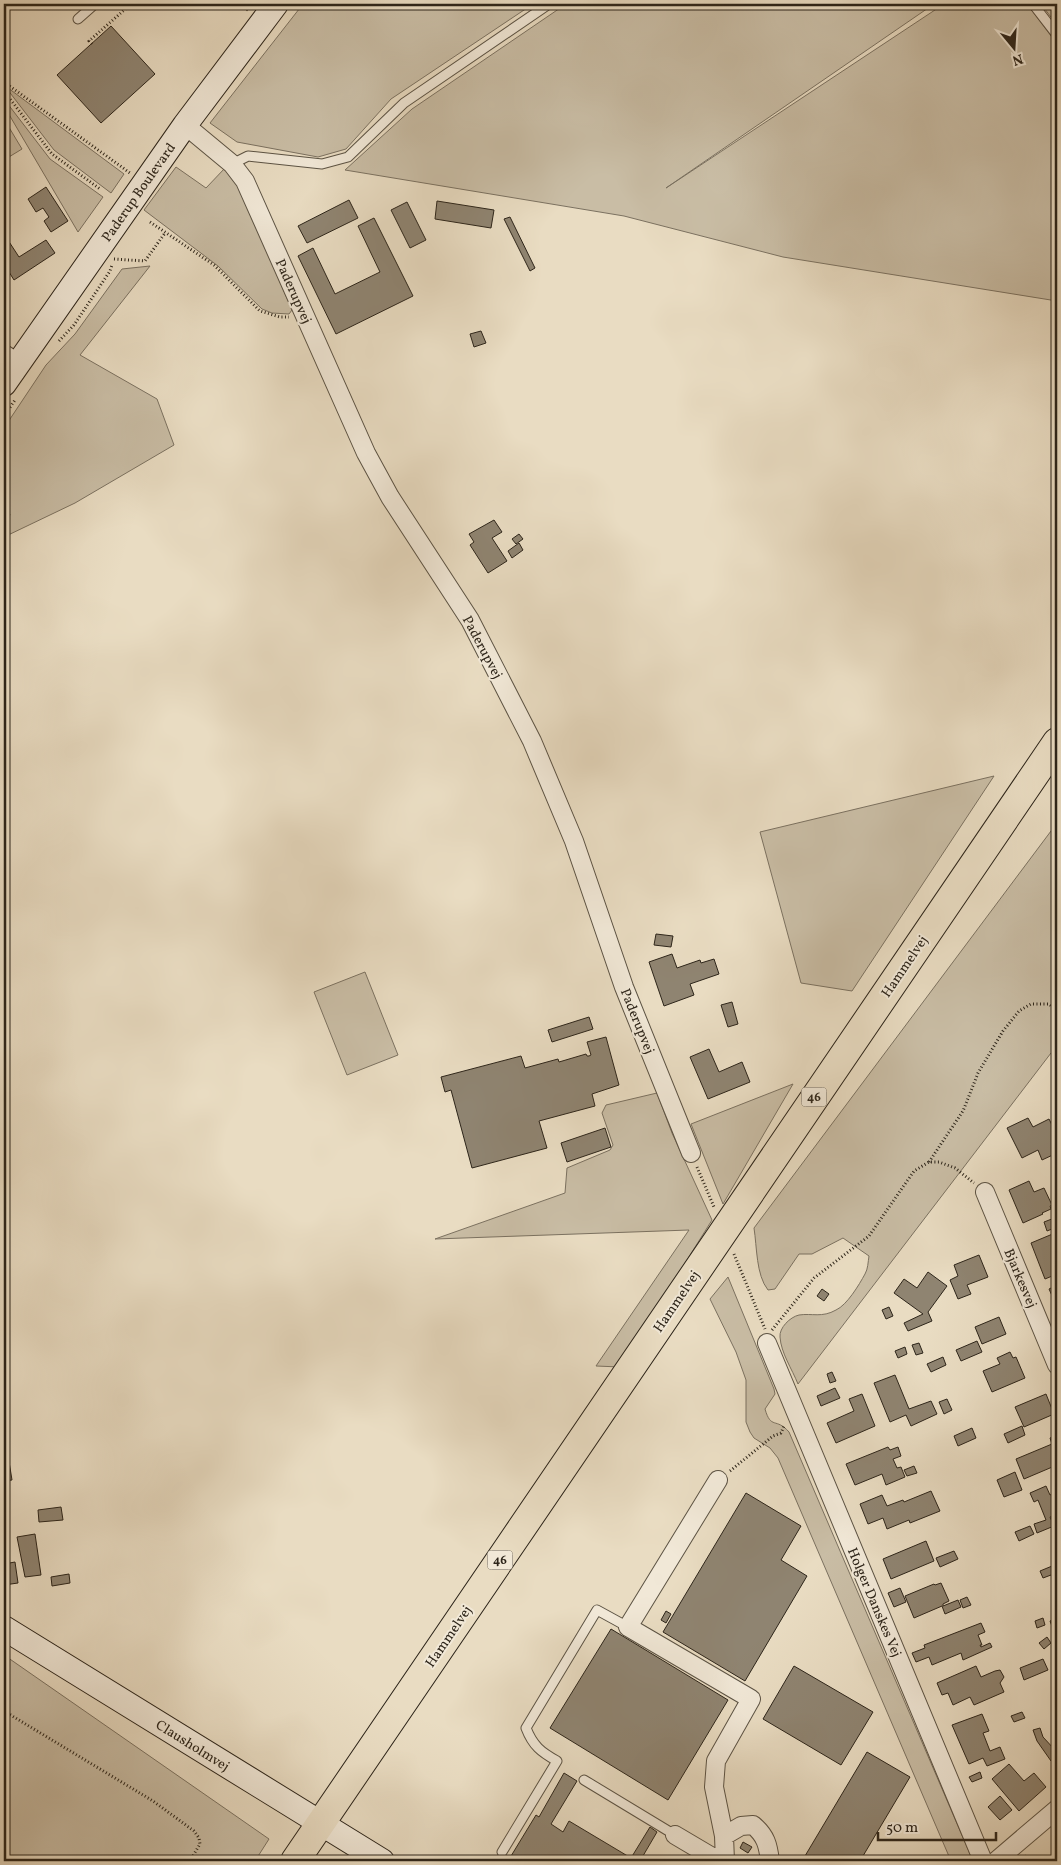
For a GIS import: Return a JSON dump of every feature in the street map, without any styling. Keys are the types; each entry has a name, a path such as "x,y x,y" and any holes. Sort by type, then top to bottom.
{"highway":[{"name":"Hammelvej","path":"295,1861 1057,742"}],"street":[{"name":"Paderup Boulevard","path":"4,384 11,359 276,4"},
{"name":"Paderupvej","path":"185,125 232,164 245,181 366,453 390,498 470,620 532,741 574,841 624,987 691,1153"},
{"name":"Bjarkesvej","path":"985,1192 1057,1365"},
{"name":"Holger Danskes Vej","path":"767,1340 983,1861"},
{"path":"718,1480 628,1627 751,1699 716,1761 714,1787 724,1836 725,1861"},
{"name":"Clausholmvej","path":"4,1628 382,1861"},
{"path":"996,1861 1057,1809"},
{"path":"724,1836 741,1826 753,1826 763,1833 770,1861"},
{"path":"675,1834 719,1861"}],"lane":[{"path":"78,19 95,4"},
{"path":"232,164 248,156 322,164 348,157 404,102 549,4"},
{"path":"1033,4 1057,35"},
{"path":"502,1852 557,1761 542,1752 531,1741 526,1728 598,1610 628,1627"},
{"path":"584,1780 675,1834"}],"path":[{"path":"92,44 89,41 131,4"},
{"path":"238,4 249,12"},
{"path":"4,82 131,173"},
{"path":"4,92 52,154 100,189"},
{"path":"150,222 214,265 260,311 280,317 305,316"},
{"path":"114,259 145,261 165,233"},
{"path":"767,1340 814,1278 869,1236 914,1171 929,1162 963,1111 978,1073 1003,1031 1019,1011 1030,1004 1049,1004 1057,1010"},
{"path":"691,1153 715,1210"},
{"path":"929,1162 939,1162 955,1168 985,1192"},
{"path":"734,1254 767,1340"},
{"path":"718,1480 773,1436 781,1433 795,1411"},
{"path":"4,1711 153,1801 194,1831 199,1838 200,1844 190,1861"}],"shaded area":[{"path":"303,4 533,4 391,99 346,149 318,157 237,142 210,123"},
{"path":"566,4 934,4 666,188 944,4 1027,4 1057,44 1057,301 783,257 624,216 345,170 412,109"},
{"path":"1041,4 1057,4 1057,25"},
{"path":"4,85 124,174 111,193 54,150"},
{"path":"4,99 50,159 103,197 78,232 4,106"},
{"path":"4,119 22,149 4,160"},
{"path":"176,167 206,188 225,168 239,186 292,310 289,314 272,313 262,309 218,266 144,210"},
{"path":"150,266 80,355 157,399 174,445 75,503 4,537 10,514 4,518 4,428 46,365 75,334 122,269"},
{"path":"994,776 852,991 801,983 760,832"},
{"path":"1057,823 1057,1066 1051,1053 798,1384 782,1349 781,1330 786,1323 796,1316 826,1314 844,1304 867,1270 869,1256 843,1238 812,1254 799,1254 775,1289 768,1290 759,1269 754,1228"},
{"path":"365,972 398,1055 347,1075 314,992"},
{"path":"793,1084 723,1204 691,1124"},
{"path":"657,1093 672,1133 712,1220 620,1367 596,1366 689,1230 435,1239 565,1193 567,1168 610,1150 613,1145 602,1113 606,1105"},
{"path":"728,1277 774,1389 775,1394 765,1409 767,1415 772,1422 781,1425 789,1432 973,1861 951,1861 778,1458 770,1448 754,1438 750,1432 746,1422 746,1380 736,1352 710,1299"},
{"path":"4,1655 269,1839 255,1861 4,1861"}],"building":[{"path":"111,26 155,74 101,123 57,75"},
{"path":"46,187 68,221 51,232 44,221 49,217 43,208 36,212 28,199"},
{"path":"349,200 358,218 307,243 298,226"},
{"path":"437,201 494,210 491,228 435,219"},
{"path":"407,202 426,240 410,248 391,210"},
{"path":"510,217 535,268 530,271 504,219"},
{"path":"374,218 413,296 336,334 298,256 313,248 335,294 380,272 358,226"},
{"path":"4,234 19,257 46,240 55,253 14,280 4,264"},
{"path":"481,331 486,343 474,347 470,334"},
{"path":"494,520 502,532 492,538 507,561 488,573 470,545 474,542 469,534"},
{"path":"519,534 523,539 516,544 512,539"},
{"path":"519,543 523,550 512,558 508,551"},
{"path":"656,934 673,936 671,947 654,945"},
{"path":"672,954 677,968 700,960 701,963 714,959 719,974 690,984 694,995 664,1006 649,962"},
{"path":"732,1002 738,1024 728,1027 721,1005"},
{"path":"589,1017 593,1029 552,1042 548,1030"},
{"path":"606,1037 619,1085 592,1094 595,1106 539,1121 547,1148 472,1168 451,1090 445,1092 441,1077 521,1056 525,1068 558,1059 559,1062 586,1054 589,1056 591,1055 587,1042"},
{"path":"709,1049 719,1072 742,1062 750,1082 708,1099 690,1057"},
{"path":"1028,1118 1033,1127 1049,1119 1057,1135 1057,1153 1042,1160 1038,1150 1022,1158 1007,1128"},
{"path":"605,1128 611,1147 567,1162 561,1143"},
{"path":"1029,1181 1034,1192 1044,1188 1052,1205 1050,1206 1051,1209 1043,1214 1023,1223 1009,1190"},
{"path":"1057,1217 1057,1227 1047,1231 1044,1222"},
{"path":"1055,1233 1057,1240 1057,1274 1045,1279 1031,1243"},
{"path":"979,1255 988,1277 967,1285 971,1294 958,1299 950,1280 958,1276 954,1265"},
{"path":"928,1272 947,1286 928,1312 932,1321 908,1331 904,1323 923,1314 894,1293 904,1279 917,1288"},
{"path":"1057,1285 1057,1307 1049,1289"},
{"path":"822,1289 829,1294 824,1301 817,1296"},
{"path":"889,1307 893,1316 886,1319 882,1310"},
{"path":"999,1317 1006,1334 982,1344 975,1327"},
{"path":"977,1341 982,1352 961,1361 956,1350"},
{"path":"919,1343 923,1353 916,1355 912,1345"},
{"path":"905,1347 907,1354 898,1358 895,1351"},
{"path":"1010,1352 1013,1358 1016,1357 1025,1378 992,1392 983,1371 1000,1364 997,1358"},
{"path":"943,1357 946,1365 931,1372 927,1364"},
{"path":"832,1372 836,1381 830,1383 827,1374"},
{"path":"895,1375 909,1409 931,1401 937,1414 911,1426 906,1415 890,1422 874,1383"},
{"path":"835,1388 840,1398 821,1406 817,1396"},
{"path":"862,1394 875,1426 836,1443 827,1423 854,1411 849,1399"},
{"path":"1046,1394 1054,1414 1024,1427 1015,1407"},
{"path":"947,1399 952,1410 944,1414 939,1402"},
{"path":"1022,1426 1025,1435 1008,1443 1004,1434"},
{"path":"972,1428 976,1438 958,1446 954,1436"},
{"path":"4,1431 12,1480 4,1481"},
{"path":"1057,1435 1057,1465 1024,1479 1016,1459 1052,1444 1050,1438"},
{"path":"888,1447 890,1450 898,1447 901,1456 893,1459 897,1468 901,1467 905,1477 886,1485 882,1474 855,1485 846,1464"},
{"path":"914,1466 917,1473 907,1476 904,1470"},
{"path":"1015,1472 1022,1490 1004,1497 997,1480"},
{"path":"1046,1486 1050,1495 1057,1492 1057,1514 1050,1517 1054,1526 1037,1533 1034,1524 1046,1520 1038,1500 1034,1502 1030,1493"},
{"path":"931,1491 940,1511 910,1523 909,1520 887,1529 883,1518 868,1524 860,1504 882,1495 887,1506 903,1500 904,1502"},
{"path":"746,1493 801,1526 781,1560 807,1576 745,1681 663,1632"},
{"path":"61,1507 63,1520 39,1522 38,1510"},
{"path":"1030,1526 1034,1534 1019,1541 1015,1532"},
{"path":"35,1534 41,1575 25,1577 17,1537"},
{"path":"926,1541 934,1561 891,1579 883,1559"},
{"path":"954,1551 958,1559 940,1567 936,1558"},
{"path":"15,1562 18,1583 4,1585 4,1564"},
{"path":"1057,1564 1057,1576 1052,1578 1051,1575 1043,1578 1040,1571"},
{"path":"69,1574 70,1583 52,1586 51,1577"},
{"path":"941,1583 949,1601 943,1604 943,1606 958,1600 961,1607 945,1614 942,1606 914,1618 905,1596"},
{"path":"900,1588 906,1602 894,1607 888,1593"},
{"path":"967,1597 971,1605 963,1608 960,1600"},
{"path":"1057,1609 1057,1627 1053,1629 1050,1621 1055,1619 1052,1611"},
{"path":"666,1611 671,1614 666,1623 661,1620"},
{"path":"1043,1618 1045,1625 1037,1628 1035,1621"},
{"path":"981,1623 985,1632 978,1635 982,1645 980,1645 981,1647 990,1643 992,1647 963,1660 961,1653 932,1665 929,1657 916,1662 912,1653 925,1648 924,1645"},
{"path":"611,1629 728,1700 668,1800 550,1728"},
{"path":"1047,1637 1051,1643 1044,1649 1039,1643"},
{"path":"1043,1659 1048,1670 1024,1680 1020,1668"},
{"path":"794,1666 873,1712 841,1765 763,1719"},
{"path":"976,1666 981,1677 1000,1670 1004,1677 1000,1683 1004,1692 974,1705 970,1697 953,1705 948,1693 942,1695 937,1683"},
{"path":"1022,1712 1025,1718 1014,1722 1011,1716"},
{"path":"982,1714 989,1731 983,1733 990,1751 1000,1747 1005,1759 987,1766 983,1758 969,1764 952,1725"},
{"path":"1040,1728 1043,1737 1055,1750 1057,1748 1057,1756 1051,1761 1037,1741 1033,1730"},
{"path":"867,1752 910,1777 860,1861 802,1861"},
{"path":"1009,1764 1024,1781 1034,1773 1046,1787 1019,1811 992,1779"},
{"path":"980,1772 982,1778 972,1782 969,1777"},
{"path":"564,1773 577,1781 551,1824 563,1832 569,1821 631,1858 650,1827 657,1832 640,1861 508,1861 536,1815 539,1817"},
{"path":"1000,1796 1012,1810 1000,1820 988,1807"},
{"path":"743,1842 752,1847 748,1853 740,1848"},
{"path":"1026,1855 1031,1861 1018,1861"}]}
